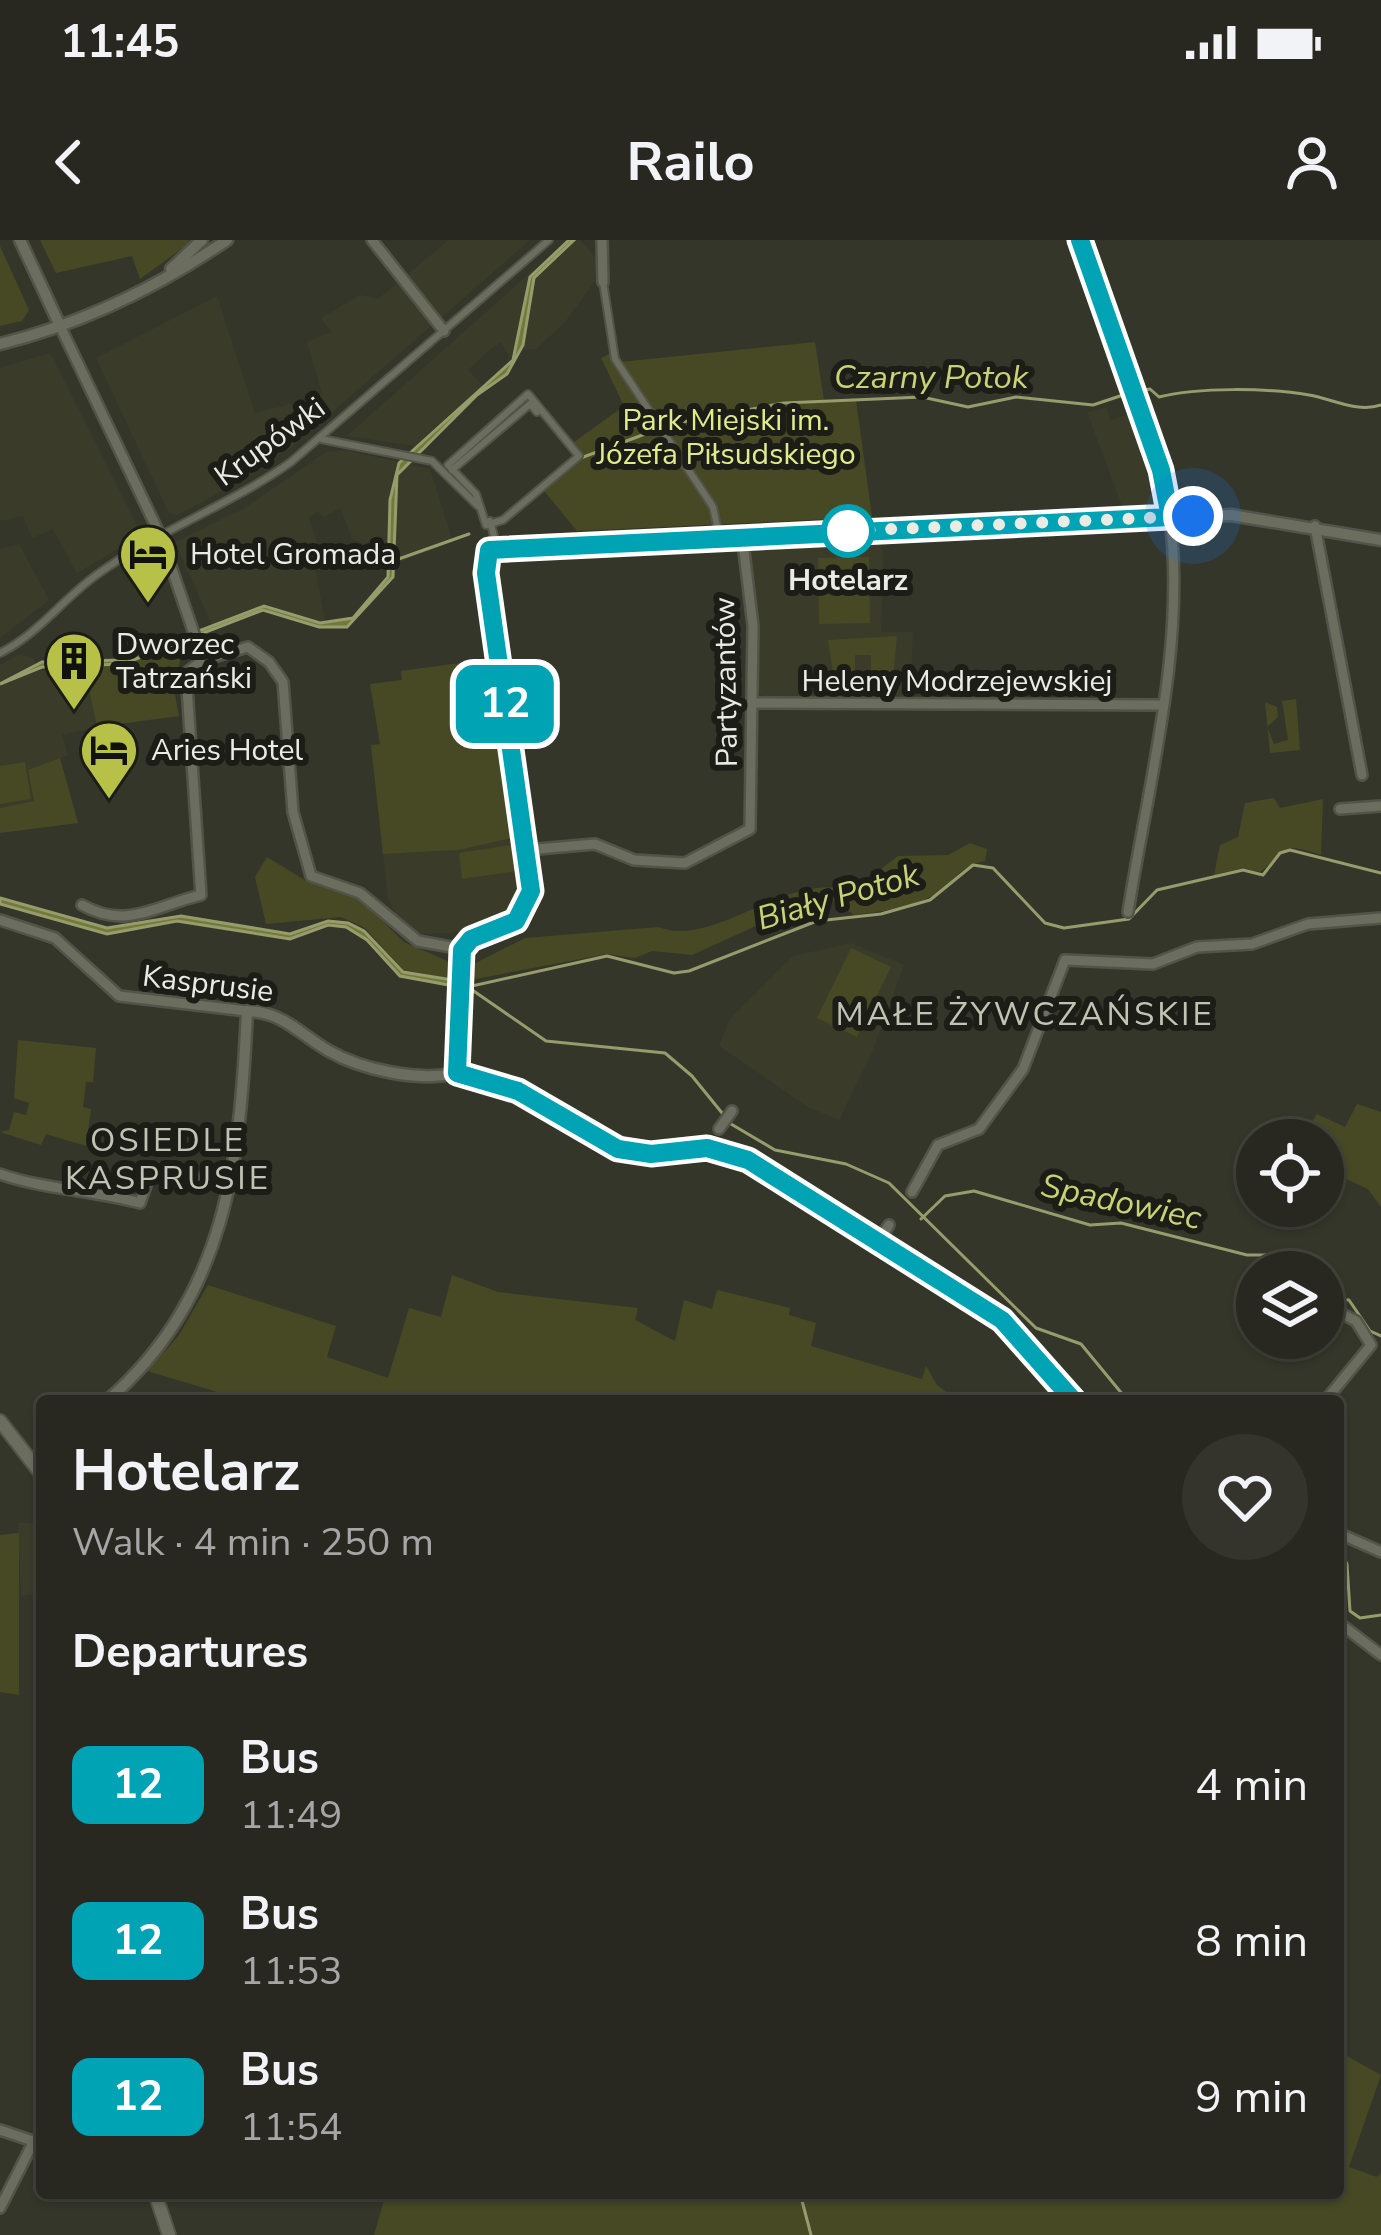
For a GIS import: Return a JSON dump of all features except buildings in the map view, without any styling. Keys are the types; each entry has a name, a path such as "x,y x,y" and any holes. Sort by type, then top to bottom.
{"main road":[{"path":"0,1421 36,1462"},
{"path":"156,2199 169,2235"}],"street":[{"path":"20,240 161,537 203,660"},
{"path":"164,275 202,240"},
{"path":"0,344 61,328 227,240"},
{"path":"371,240 444,332"},
{"name":"Krupówki","path":"0,653 37,630 95,576 248,492 320,439 549,240"},
{"path":"1080,240 1170,517 1172,574 1162,705 1128,912"},
{"path":"599,241 611,350 713,507 717,526"},
{"path":"82,905 106,919 161,911 201,895 186,673 203,660 248,647 269,662 283,682 292,812 311,877 360,893 418,941 462,949 522,914 531,891 486,573 493,548 491,524 448,465 528,394 579,455 503,520 491,524"},
{"path":"451,471 530,404 570,451"},
{"path":"320,439 416,455 451,471"},
{"path":"493,548 1254,516 1381,540"},
{"path":"1315,526 1362,775"},
{"name":"Partyzantów","path":"526,850 595,844 634,860 686,863 750,829 754,626 742,536"},
{"name":"Heleny Modrzejewskiej","path":"752,703 1162,705"},
{"path":"1340,809 1381,806"},
{"path":"912,1192 938,1145 980,1129 1022,1070 1065,960 1153,964 1197,947 1252,944 1308,924 1381,918"},
{"name":"Kasprusie","path":"0,920 55,938 119,996 282,1017 326,1049 355,1061 397,1071 457,1073 518,1091 618,1149 651,1154 707,1148 741,1156 1002,1320 1069,1395"},
{"path":"457,1073 462,949"},
{"path":"112,1395 149,1360 190,1303 214,1250 230,1185 247,1011"},
{"path":"719,1129 732,1111"},
{"path":"0,1174 42,1188 87,1190 140,1203 152,1168 230,1185"},
{"path":"879,1241 889,1225"},
{"path":"1330,1395 1371,1345 1356,1322 1344,1315"},
{"path":"1344,1536 1381,1552"},
{"path":"1344,1627 1381,1655"},
{"path":"0,2130 36,2143"},
{"path":"0,2208 36,2145"}],"shaded area":[{"path":"449,240 530,240 292,447 204,501 177,515 169,513 96,358 217,296 255,413 303,401 322,394 307,342 331,332 321,318 360,295 378,299"},
{"path":"567,240 580,240 596,258 598,277 565,322 536,349 518,350 511,360 501,342 488,351 468,370 483,386 415,446 347,436"},
{"path":"574,240 534,278 523,345 507,374 477,395 397,475 393,577 347,627 319,627 263,610 123,664 42,667 0,684 42,662 123,660 264,606 320,623 353,618 388,577 390,500 399,463 513,360 530,277"},
{"path":"50,353 142,535 77,573 53,529 32,538 23,516 0,521 0,368"},
{"path":"1106,408 1111,420 1130,414 1157,505 1122,506 1087,412"},
{"path":"345,450 430,469 453,542 398,563 391,553 353,540 340,508 324,517 318,511 309,518 325,565 315,567 326,627 266,610 213,627 175,542 245,508 326,452"},
{"path":"879,541 883,551 881,632 913,632 910,700 767,699 756,692 746,547"},
{"path":"19,544 49,600 0,638 0,549"},
{"path":"20,654 33,658 39,671 85,670 97,727 62,735 68,755 29,770 34,801 0,808 0,665"},
{"path":"515,837 522,892 510,914 451,933 418,934 397,916 388,898 383,854 445,851"},
{"path":"0,898 107,928 181,916 290,934 328,921 348,923 364,931 403,972 459,981 459,987 400,976 367,940 346,927 328,925 290,939 177,921 107,934 0,904"},
{"path":"851,943 904,965 873,1050 839,1120 808,1107 719,1046 730,1019 793,956"},
{"path":"18,1523 36,1523 36,1594 21,1596"}],"green space":[{"path":"40,240 194,240 140,279 132,256 56,273"},
{"path":"0,246 29,310 22,321 0,326"},
{"name":"Park Miejski im. Józefa Piłsudskiego","path":"815,342 824,400 856,400 872,517 577,531 541,487 578,456 570,445 624,406 601,358 615,351 620,362"},
{"path":"869,557 870,623 819,624 818,558"},
{"path":"897,636 893,678 871,678 871,655 855,655 855,679 834,679 828,640"},
{"path":"185,646 173,684 179,716 97,727 85,670"},
{"path":"489,659 515,837 459,850 383,854 371,745 380,744 370,684 402,680 401,671"},
{"path":"1296,699 1300,750 1270,753 1268,728 1274,744 1288,740 1282,701"},
{"path":"1265,702 1277,707 1278,717 1267,727"},
{"path":"60,758 78,823 0,833 0,808 34,801 28,770"},
{"path":"25,762 31,799 0,804 0,766"},
{"path":"1274,798 1280,808 1323,799 1321,855 1291,848 1260,872 1243,868 1214,875 1220,845 1238,837 1245,803"},
{"path":"970,843 987,849 985,861 968,867 930,897 902,907 854,915 836,901 813,900 692,955 652,951 635,958 607,954 465,981 464,969 525,938 704,928 802,890 852,891 898,856 948,855"},
{"path":"512,845 516,871 462,879 459,853"},
{"path":"267,857 306,881 360,899 404,942 452,963 452,979 403,970 365,928 341,917 266,924 255,877"},
{"path":"851,948 891,967 857,1037 817,1018"},
{"path":"18,1040 96,1048 93,1082 86,1082 83,1107 91,1109 86,1146 46,1134 41,1145 0,1132 9,1130 14,1112 26,1115 29,1103 14,1098"},
{"path":"1357,1104 1381,1112 1381,1207 1368,1189 1344,1178 1345,1127"},
{"path":"452,1275 498,1292 638,1308 635,1320 675,1341 684,1300 712,1309 717,1290 790,1308 789,1315 816,1323 811,1346 922,1379 926,1366 937,1385 951,1395 220,1395 147,1371 179,1335 208,1285 336,1326 327,1357 388,1378 409,1308 441,1317"},
{"path":"19,1533 19,1695 0,1692 0,1535"},
{"path":"1344,2054 1381,2075 1349,2167 1377,2177 1381,2173 1381,2235 374,2235 384,2199 1344,2199"}],"waterway":[{"name":"Czarny Potok","path":"1139,391 1150,389 1159,397 1213,390 1274,391 1354,406 1381,405"},
{"name":"Czarny Potok","path":"578,459 672,424 784,403 922,397 968,407 1016,397 1093,405 1129,393"},
{"name":"Czarny Potok","path":"393,561 469,534"},
{"name":"Biały Potok","path":"472,986 607,956 674,973 689,971 817,921 881,914 930,900 973,865 993,868 1045,923 1064,928 1129,919 1157,890 1243,870 1263,875 1280,853 1290,850 1381,873"},
{"path":"465,985 546,1041 665,1053 692,1076 731,1124 775,1150 846,1164 889,1183 1036,1328 1081,1344 1123,1395"},
{"name":"Spadowiec","path":"921,1219 945,1196 974,1191 1090,1225 1121,1223 1236,1252"},
{"name":"Spadowiec","path":"1344,1300 1349,1300 1370,1331 1381,1336"},
{"path":"1344,1558 1350,1611 1360,1618 1381,1615"},
{"path":"802,2199 811,2235"}],"bus line":[{"name":"12","path":"1069,1395 1002,1320 748,1160 707,1148 651,1154 618,1149 518,1091 457,1073 462,950 471,939 516,921 531,891 486,573 489,550 1170,517 1161,470 1080,240"}],"place":[{"name":"Hotelarz","path":"848,531"},
{"name":"Hotel Gromada","path":"148,605"},
{"name":"Dworzec Tatrzański","path":"74,712"},
{"name":"Aries Hotel","path":"109,801"}],"district":[{"name":"MAŁE ŻYWCZAŃSKIE","path":"1025,1014"},
{"name":"OSIEDLE KASPRUSIE","path":"168,1159"}],"route":[{"path":"848,531 1193,516"}]}
